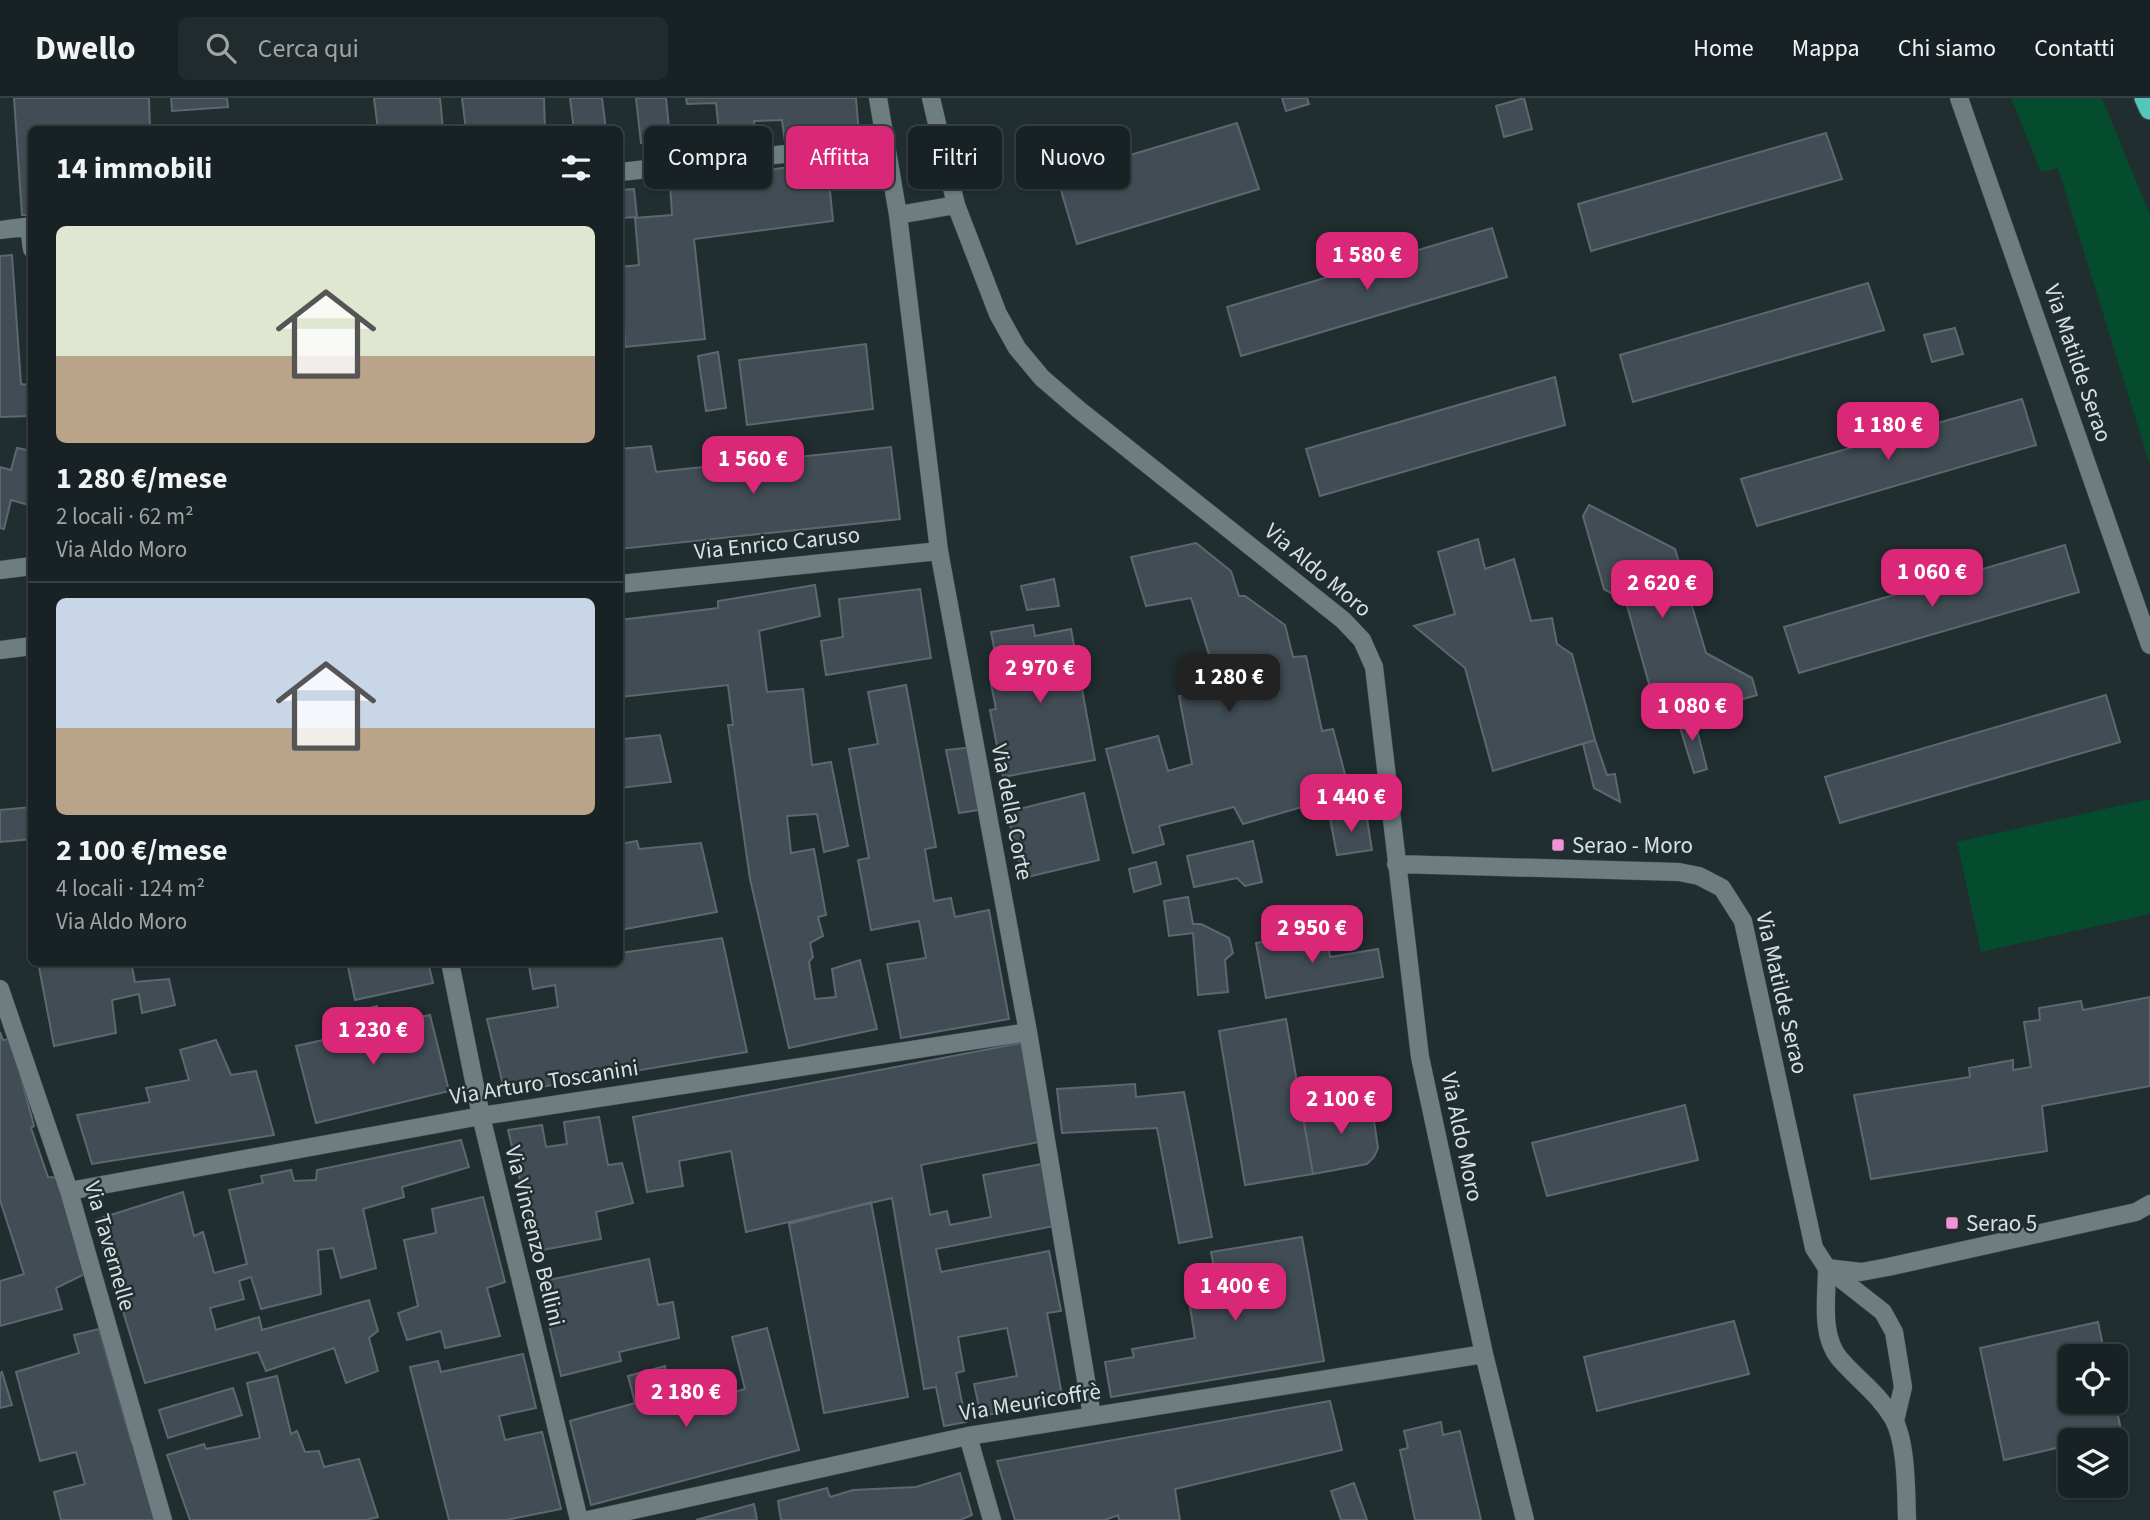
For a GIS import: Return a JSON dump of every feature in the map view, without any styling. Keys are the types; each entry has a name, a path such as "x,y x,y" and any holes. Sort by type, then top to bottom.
{"highway":[{"path":"2145,98 2150,109"}],"street":[{"name":"Via della Corte","path":"878,98 882,126"},
{"name":"Via Aldo Moro","path":"931,98 956,205 998,314 1017,348 1042,378 1309,592 1362,640 1374,667 1380,697 1396,864 1420,1058 1484,1354 1525,1520"},
{"name":"Via Matilde Serao","path":"1959,98 2150,645"},
{"path":"623,172 786,154"},
{"name":"Via della Corte","path":"893,189 939,551 1028,1032 1092,1416"},
{"path":"898,215 956,205"},
{"path":"0,230 28,226"},
{"name":"Via Enrico Caruso","path":"623,584 939,551"},
{"path":"0,570 28,566"},
{"path":"0,650 28,646"},
{"name":"Via Matilde Serao","path":"1396,864 1651,869 1699,876 1722,888 1743,921 1814,1248 1827,1268 1883,1312 1894,1332 1903,1387 1895,1421 1904,1468 1908,1520"},
{"name":"Via Vincenzo Bellini","path":"451,966 481,1116 579,1520"},
{"name":"Via Tavernelle","path":"0,989 69,1191 163,1520"},
{"name":"Via Arturo Toscanini","path":"69,1191 481,1116 1028,1032"},
{"path":"1827,1268 1861,1272 2145,1211"},
{"name":"Via Matilde Serao","path":"1827,1268 1827,1326 1833,1346 1840,1358 1868,1384 1895,1421"},
{"name":"Via Meuricoffrè","path":"588,1520 968,1436 1484,1354"},
{"path":"968,1436 992,1520"}],"green space":[{"path":"2011,98 2102,98 2150,215 2150,465 2058,168 2041,172"},
{"path":"2150,799 2150,914 1981,952 1957,842"}],"building":[{"path":"14,98 149,98 150,126 28,126 28,215 22,215"},
{"path":"171,98 227,98 228,107 172,111"},
{"path":"374,98 440,98 443,126 378,126"},
{"path":"462,98 544,98 545,126 466,126"},
{"path":"570,98 602,98 606,126 574,126"},
{"path":"636,98 666,98 669,126 644,126 644,143 641,143"},
{"path":"686,98 856,98 858,126 786,126 785,142 782,120 754,121 755,126 718,126 716,103 687,104"},
{"path":"1282,98 1307,98 1309,104 1286,111"},
{"path":"1524,98 1532,129 1504,137 1496,106"},
{"path":"1237,123 1259,189 1077,244 1061,189 1130,189 1130,155"},
{"path":"1826,133 1842,179 1591,251 1578,204"},
{"path":"786,167 786,189 830,189 833,221 694,239 705,339 625,347 623,267 639,265 635,218 672,215 670,189 772,189 772,169"},
{"path":"634,189 637,217 623,218 623,190"},
{"path":"1492,228 1507,277 1241,356 1227,307"},
{"path":"12,255 21,384 28,385 28,416 0,417 0,256"},
{"path":"1868,283 1884,330 1633,402 1620,355"},
{"path":"1955,328 1963,354 1932,362 1924,335"},
{"path":"866,344 873,409 747,425 739,360"},
{"path":"718,352 726,408 706,411 698,356"},
{"path":"1555,377 1565,425 1320,496 1306,449"},
{"path":"2022,399 2036,445 1757,526 1741,479"},
{"path":"651,446 656,472 891,447 900,519 623,549 623,449"},
{"path":"17,448 28,450 28,505 11,500 4,529 0,528 0,467 11,470"},
{"path":"1589,505 1675,549 1706,653 1752,678 1757,695 1660,723 1626,602 1604,589 1583,516"},
{"path":"1478,539 1485,569 1514,559 1531,621 1552,618 1557,644 1572,654 1595,740 1493,771 1465,668 1414,626 1455,614 1438,552"},
{"path":"1196,543 1231,571 1239,596 1245,596 1285,625 1293,657 1306,656 1322,731 1333,729 1350,793 1243,824 1234,807 1159,826 1164,844 1133,853 1106,749 1158,736 1168,771 1192,764 1179,696 1227,688 1221,666 1214,670 1191,598 1146,606 1131,557"},
{"path":"2065,545 2079,592 1799,673 1784,627"},
{"path":"1054,579 1059,606 1027,610 1021,586"},
{"path":"815,585 820,616 759,631 767,692 803,689 812,765 831,762 848,846 824,852 817,814 787,816 791,853 814,849 826,915 818,917 823,936 810,943 813,957 809,962 815,999 836,997 832,969 860,960 877,1029 789,1048 750,879 728,725 733,725 728,685 623,697 623,620 718,608 718,601"},
{"path":"920,589 931,658 826,675 821,641 843,637 839,599"},
{"path":"1033,625 1035,636 1071,629 1095,760 1003,777 990,710 996,709 991,684 1041,675 1037,654 997,662 991,632"},
{"path":"906,685 936,847 925,849 934,901 951,898 955,917 989,910 1009,1019 901,1038 887,964 926,958 919,921 871,930 858,860 869,858 849,749 878,744 868,692"},
{"path":"2106,695 2120,742 1840,823 1825,777"},
{"path":"1693,714 1707,769 1694,773 1677,718"},
{"path":"623,734 624,739 660,735 671,782 623,788"},
{"path":"1595,740 1607,775 1615,774 1620,802 1594,788 1583,744"},
{"path":"973,747 985,809 959,813 946,750"},
{"path":"1084,793 1099,860 1023,878 1007,812"},
{"path":"28,807 28,839 0,842 0,810"},
{"path":"1366,813 1372,850 1337,855 1330,818"},
{"path":"637,841 639,849 701,843 717,912 623,929 623,843"},
{"path":"1253,841 1262,882 1245,886 1237,878 1194,887 1187,856"},
{"path":"1156,862 1161,884 1134,892 1129,869"},
{"path":"1188,897 1193,924 1201,924 1229,938 1233,953 1225,960 1228,992 1198,995 1193,933 1169,936 1164,901"},
{"path":"1326,931 1330,957 1378,949 1383,977 1266,998 1256,943"},
{"path":"722,938 747,1052 505,1093 487,1019 558,1007 555,985 533,989 529,966 623,966 623,953"},
{"path":"39,966 132,966 135,982 169,979 175,1005 142,1013 139,994 112,1000 116,1033 54,1046"},
{"path":"348,966 429,966 433,983 355,1000"},
{"path":"2150,997 2150,1086 2042,1106 2047,1151 1871,1179 1854,1095 1970,1077 1969,1068 2013,1060 2013,1070 2031,1067 2024,1022 2040,1020 2039,1008 2081,1001 2083,1010"},
{"path":"377,1006 382,1025 430,1015 449,1091 316,1123 296,1046 363,1031 357,1011"},
{"path":"1286,1019 1313,1174 1245,1185 1219,1031"},
{"path":"0,1032 3,1040 11,1039 34,1126 31,1128 48,1177 61,1178 89,1272 56,1288 62,1309 0,1326 0,1281 24,1274 0,1200"},
{"path":"216,1040 231,1075 256,1071 274,1135 92,1164 77,1115 150,1102 146,1088 189,1080 180,1050"},
{"path":"1021,1043 1039,1142 921,1165 930,1215 947,1211 950,1225 991,1217 983,1175 1042,1164 1054,1226 936,1249 941,1272 1049,1251 1061,1311 1047,1313 1063,1401 981,1416 974,1384 1017,1376 1007,1328 958,1337 964,1371 956,1373 966,1422 944,1426 936,1387 924,1389 892,1198 746,1232 731,1151 679,1161 683,1186 647,1192 633,1117"},
{"path":"1135,1084 1136,1097 1184,1092 1212,1237 1179,1243 1157,1128 1062,1133 1057,1089"},
{"path":"1371,1100 1378,1148 1374,1157 1367,1164 1313,1174 1302,1112"},
{"path":"1685,1105 1698,1160 1547,1196 1532,1143"},
{"path":"599,1117 608,1165 622,1163 633,1203 596,1212 601,1239 537,1251 508,1130 542,1125 546,1147 567,1144 564,1122"},
{"path":"461,1140 469,1167 402,1187 404,1197 363,1209 376,1268 341,1278 333,1248 318,1250 321,1294 261,1309 251,1277 239,1281 244,1299 210,1308 216,1330 259,1317 262,1330 369,1300 378,1331 369,1338 378,1371 346,1383 334,1348 266,1371 258,1352 145,1383 95,1220 183,1192 194,1236 203,1232 214,1273 247,1264 229,1190 263,1183 261,1176 291,1170 294,1181 316,1180 317,1170"},
{"path":"483,1197 505,1282 487,1288 500,1336 445,1348 441,1331 407,1340 398,1313 418,1306 404,1240 436,1233 432,1209"},
{"path":"871,1202 908,1397 824,1413 789,1224"},
{"path":"1302,1237 1324,1361 1111,1397 1105,1362 1134,1357 1132,1349 1195,1338 1186,1282 1216,1277 1211,1252"},
{"path":"649,1259 658,1305 673,1302 679,1338 619,1352 621,1361 561,1376 539,1282"},
{"path":"1734,1321 1749,1374 1597,1411 1584,1357"},
{"path":"2098,1322 2103,1344 2058,1344 2058,1414 2118,1414 2121,1428 2058,1428 2058,1448 2004,1460 1980,1348"},
{"path":"767,1328 799,1450 591,1505 570,1421 635,1403 628,1376 665,1366 676,1408 745,1389 732,1337"},
{"path":"99,1329 131,1441 135,1440 159,1520 61,1520 54,1492 85,1484 76,1452 40,1461 16,1372 79,1353 74,1335"},
{"path":"523,1354 536,1408 499,1416 505,1440 542,1432 561,1509 506,1520 449,1520 410,1367 438,1361 441,1372"},
{"path":"2,1372 12,1405 0,1408 0,1373"},
{"path":"277,1376 291,1434 297,1431 305,1452 319,1451 324,1467 359,1459 378,1517 366,1520 190,1520 167,1455 204,1444 206,1449 260,1438 247,1383"},
{"path":"233,1388 242,1415 168,1438 159,1410"},
{"path":"1330,1401 1342,1450 1175,1489 1180,1520 1119,1520 1118,1515 1105,1520 1015,1520 997,1461"},
{"path":"1441,1422 1443,1435 1460,1431 1481,1520 1415,1520 1400,1450 1408,1448 1404,1431"},
{"path":"960,1473 972,1515 960,1520 781,1520 778,1501 827,1488 830,1497 853,1490 916,1487"},
{"path":"1354,1483 1367,1520 1341,1520 1331,1491"},
{"path":"754,1504 757,1520 696,1520"}],"place":[{"name":"Serao - Moro","path":"1558,845"},
{"name":"Serao 5","path":"1952,1223"}]}
